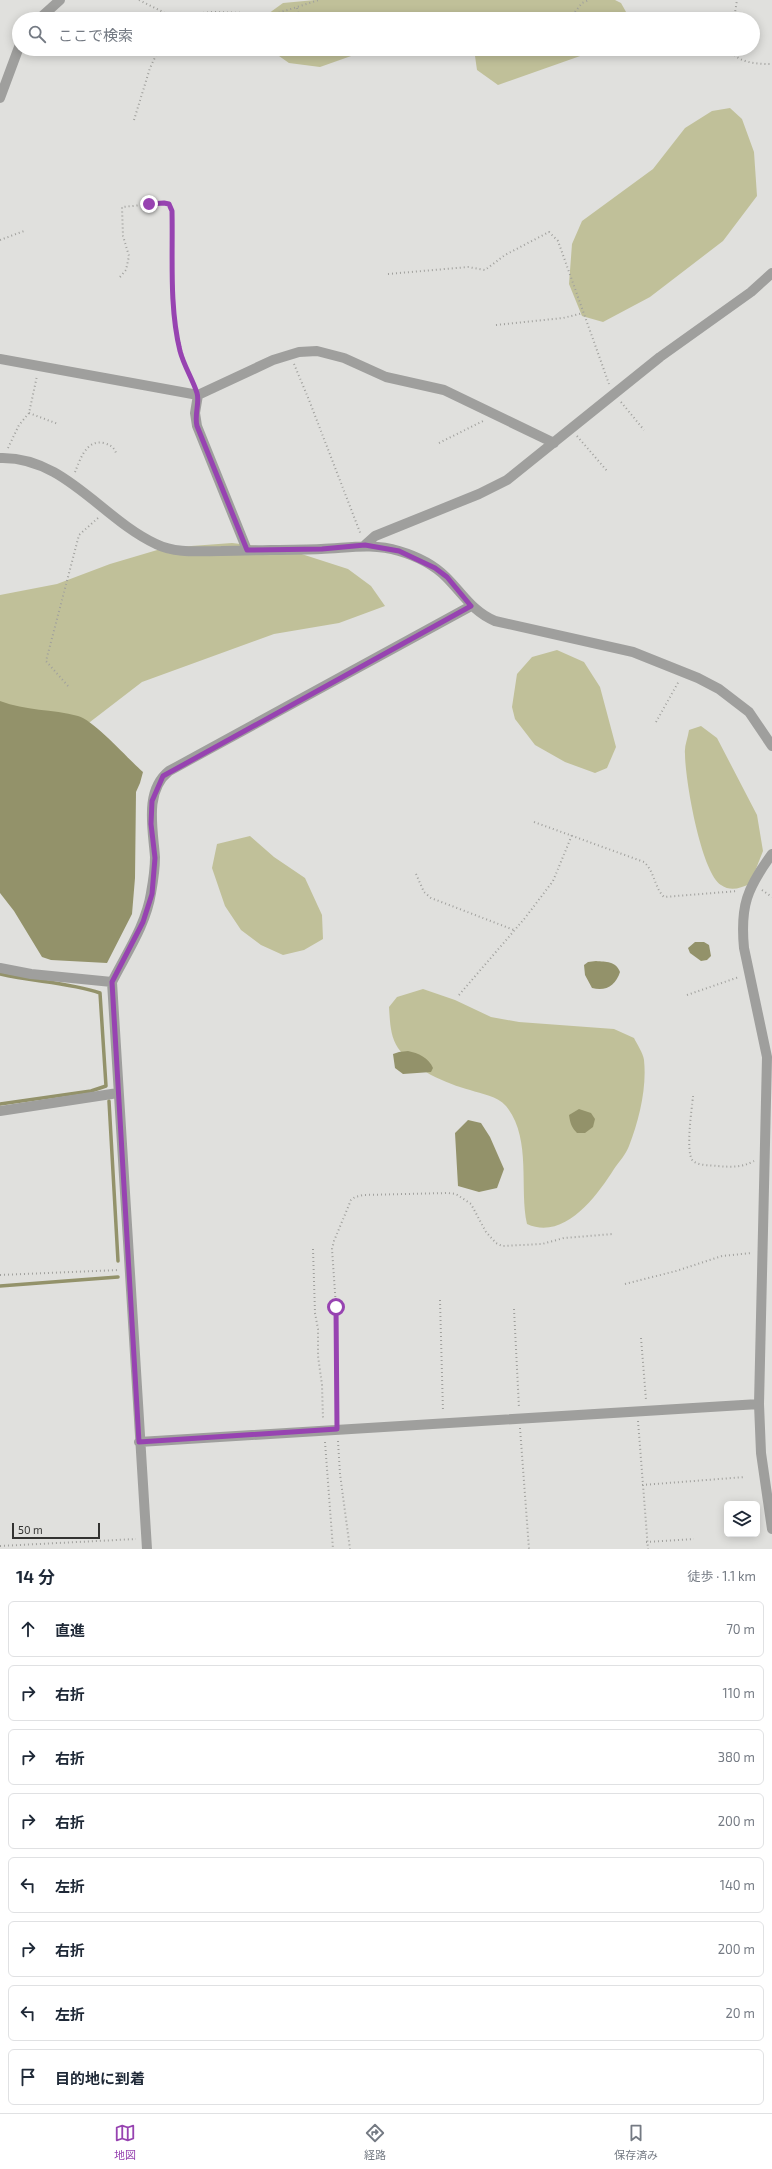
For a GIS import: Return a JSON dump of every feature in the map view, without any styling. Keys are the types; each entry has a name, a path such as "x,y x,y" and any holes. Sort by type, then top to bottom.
{"street":[{"path":"47,12 60,0"},
{"path":"0,98 16,56"},
{"path":"365,545 375,536 491,489 527,466 614,394 751,292 772,273"},
{"path":"0,358 198,395 249,369 289,354 317,351 329,353 386,376 444,390 554,443"},
{"path":"198,395 195,413 197,426 247,550"},
{"path":"4,458 17,457 44,466 140,535 167,549 198,551 322,549 365,545 399,551 435,568 447,577 471,606 485,617 509,626 550,633 626,651 684,672 719,689 739,702 757,722 772,746"},
{"path":"147,1549 139,1442 112,982 143,922 152,894 155,858 151,824 152,801 163,776 471,606"},
{"path":"772,854 753,881 748,893 743,912 742,931 767,1057 764,1252 759,1404 761,1453 772,1529"},
{"path":"0,968 32,974 112,982"},
{"path":"0,1111 118,1093"},
{"path":"139,1442 759,1404"}],"path":[{"path":"139,0 163,12"},
{"path":"283,12 319,0"},
{"path":"574,12 582,3 589,0"},
{"path":"735,12 737,0"},
{"path":"297,8 298,12"},
{"path":"134,120 150,68 156,56"},
{"path":"735,56 740,60 772,64"},
{"path":"120,277 126,270 129,256 123,236 122,208 164,203 169,204 172,211 173,291 178,341 184,364 198,395"},
{"path":"0,240 24,231"},
{"path":"388,274 468,267 485,270 505,255 549,232 558,241 583,313 614,394 644,430"},
{"path":"496,325 563,318 583,313"},
{"path":"289,354 309,400 365,545"},
{"path":"4,458 8,446 19,425 28,413 39,366"},
{"path":"28,413 58,424"},
{"path":"439,443 479,423 493,414"},
{"path":"571,429 608,472"},
{"path":"70,484 82,456 89,446 96,442 103,443 114,448 116,453"},
{"path":"68,686 46,661 80,535 106,510"},
{"path":"656,722 684,672"},
{"path":"534,822 644,862 652,871 658,890 664,897 744,891 748,893"},
{"path":"459,995 514,931 553,881 572,835"},
{"path":"416,874 424,892 431,898 514,931"},
{"path":"687,995 750,974"},
{"path":"693,1096 690,1156 694,1162 703,1165 736,1167 765,1157"},
{"path":"350,1549 340,1474 337,1429 336,1307 332,1249 351,1200 363,1194 456,1194 471,1204 486,1232 496,1243 502,1246 542,1244 564,1238 613,1234"},
{"path":"313,1249 315,1313 318,1329 318,1356 322,1385 333,1549"},
{"path":"625,1284 676,1271 722,1256 764,1252"},
{"path":"0,1275 130,1269"},
{"path":"440,1300 441,1399 444,1423"},
{"path":"641,1338 642,1485 646,1542 648,1549"},
{"path":"642,1485 745,1477"},
{"path":"0,1546 145,1538"},
{"path":"646,1542 694,1539"}],"green space":[{"path":"315,0 615,0 621,3 626,12 271,12 283,3"},
{"path":"279,56 351,56 320,67 289,63"},
{"path":"475,56 580,56 498,85 477,70"},
{"path":"730,108 742,119 754,152 757,196 723,241 650,297 603,322 582,316 569,284 572,244 582,221 653,169 685,128 712,111"},
{"path":"232,543 286,549 348,569 371,586 385,606 339,623 274,634 142,682 90,722 50,739 0,713 0,595 57,584 110,564 164,548"},
{"path":"557,650 584,662 600,687 616,747 607,768 595,773 565,762 535,745 515,719 512,707 517,674 532,657"},
{"path":"701,726 717,738 757,815 763,851 750,884 739,888 732,889 725,887 721,885 714,877 707,863 701,844 691,803 685,751 689,730"},
{"path":"250,836 274,857 305,878 322,915 323,939 304,950 283,955 261,945 241,930 225,906 212,868 217,844"},
{"path":"423,989 455,1000 491,1017 519,1022 614,1029 634,1038 644,1060 645,1071 639,1115 629,1146 589,1203 566,1221 554,1226 541,1228 527,1224 522,1148 514,1119 506,1106 494,1098 451,1084 431,1075 412,1063 398,1048 392,1033 389,1007 397,997"}],"shaded area":[{"path":"0,701 20,707 68,714 85,719 102,732 143,772 136,792 135,878 132,914 107,963 51,960 42,957 14,911 0,893"},
{"path":"695,942 704,942 709,945 711,956 707,960 701,961 690,953 688,948"},
{"path":"596,961 613,964 620,972 616,981 606,988 592,988 585,975 584,965 588,962"},
{"path":"408,1051 416,1053 429,1061 433,1068 431,1072 403,1074 395,1068 393,1054"},
{"path":"579,1109 591,1113 595,1119 593,1127 585,1133 577,1133 570,1120 569,1115"},
{"path":"468,1120 481,1123 490,1137 504,1169 497,1188 479,1192 458,1186 455,1133"}],"waterway":[{"path":"0,974 63,984 100,993 106,1086 91,1091 0,1104"},
{"path":"109,1101 118,1261"},
{"path":"0,1286 118,1277"}],"route":[{"path":"149,204 169,204 172,211 173,291 179,349 198,395 195,413 197,426 247,550 322,549 365,545 399,551 418,558 447,577 471,606 352,673 169,771 163,776 152,801 151,824 155,858 152,894 143,922 112,982 139,1442 337,1429 336,1307"}]}
